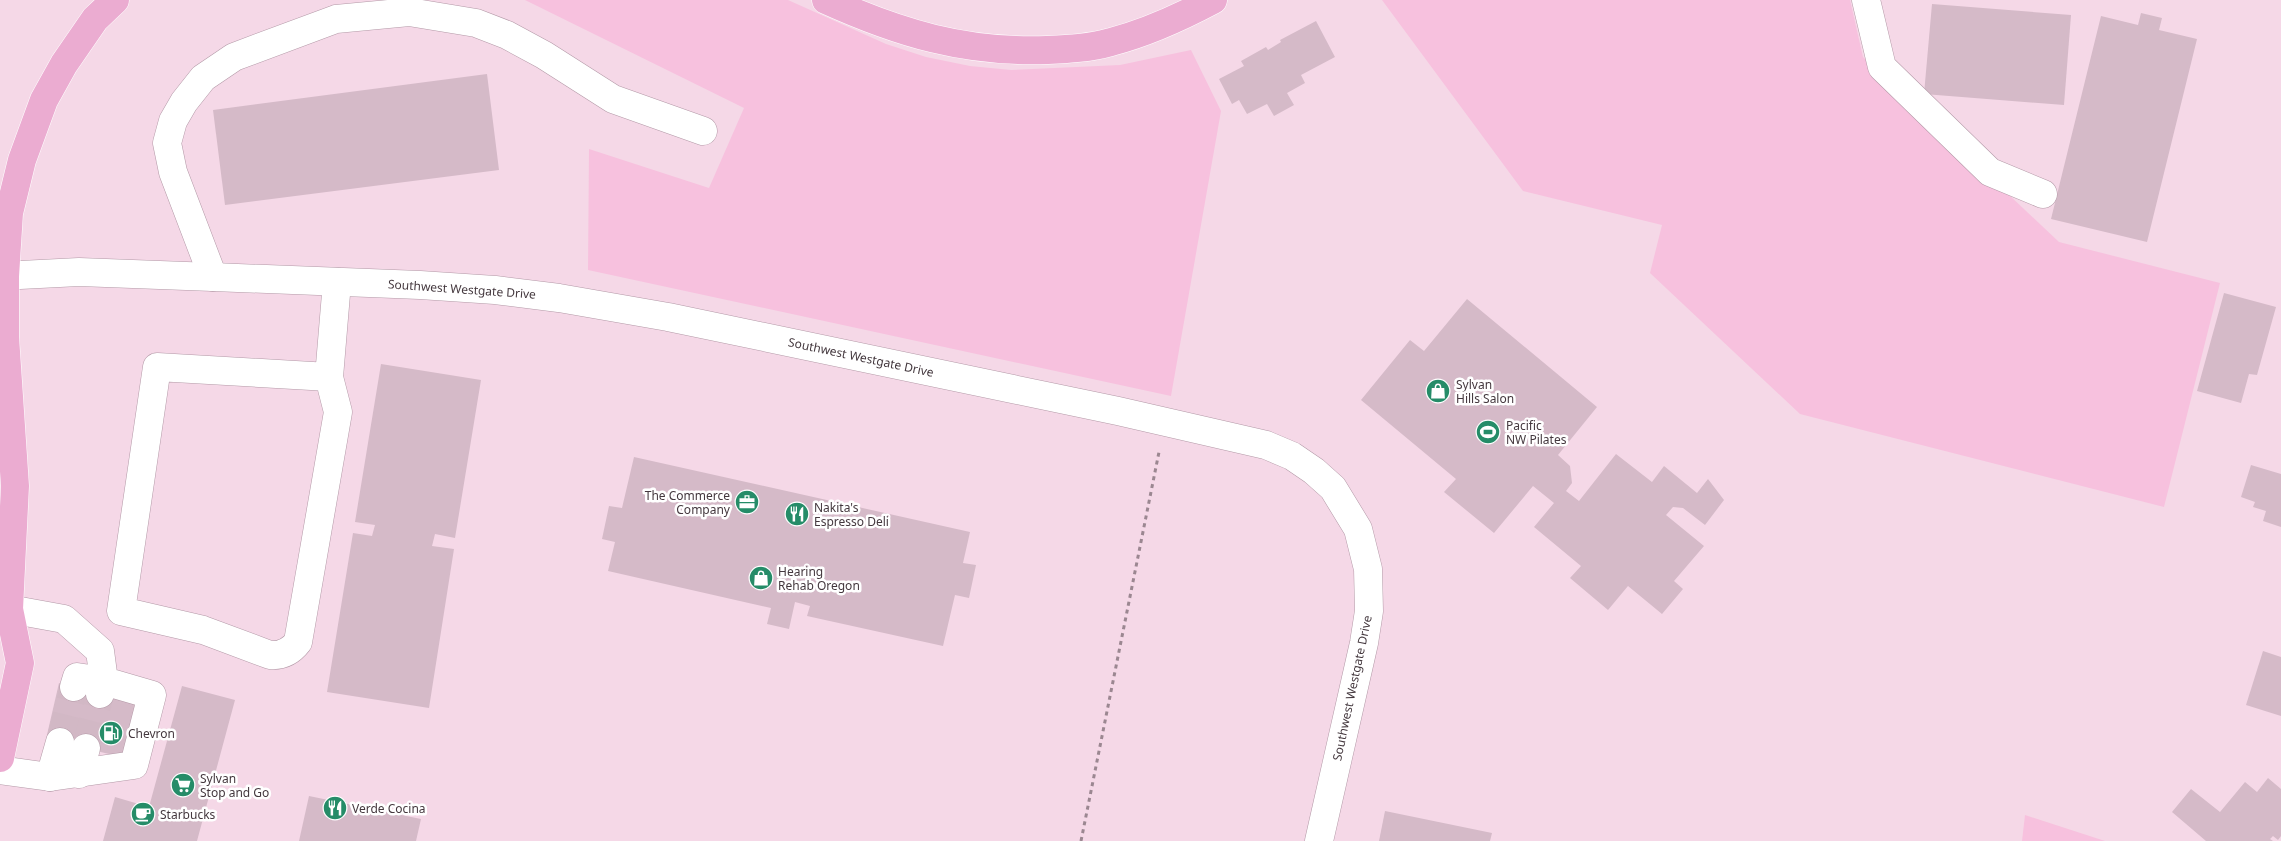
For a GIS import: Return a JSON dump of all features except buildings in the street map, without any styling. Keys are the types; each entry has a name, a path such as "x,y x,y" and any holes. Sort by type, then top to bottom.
{"main road":[{"path":"0,758 4,719 20,663 4,615 14,486 3,276 10,214 22,160 44,100 64,64 95,19 115,0"},
{"path":"826,0 897,29 935,40 975,48 1007,51 1074,48 1110,42 1184,15 1213,0"}],"street":[{"path":"1866,0 1882,67 1990,172 2043,194"},
{"path":"214,277 172,172 167,143 173,121 184,102 203,78 234,57 336,19 409,12 476,24 507,35 544,55 613,99 703,131"},
{"name":"Southwest Westgate Drive","path":"3,276 79,272 214,277 495,290 559,298 659,316 1225,434 1266,445 1292,456 1314,471 1333,488 1344,503 1358,529 1368,569 1369,611 1364,643 1319,841"},
{"path":"329,377 157,367 121,611 203,630 270,655 277,655 294,647 298,642 338,412 329,377 337,282"},
{"path":"4,615 64,619 100,651 102,687"},
{"path":"0,770 50,776 83,761 134,765 152,695 102,687 76,677 74,687"},
{"path":"50,776 60,742"}],"path":[{"path":"1080,841 1159,451"}],"shaded area":[{"path":"525,0 788,0 886,44 926,57 970,66 1011,70 1120,65 1191,50 1221,111 1171,396 588,270 589,149 709,188 744,108"},
{"path":"1382,0 1850,0 1863,57 2059,242 2220,283 2164,507 1800,414 1650,273 1662,225 1523,191"},
{"path":"2025,815 2105,841 2022,841"}],"tunnel":[{"path":"60,742 74,687"},
{"path":"86,748 100,694"}],"place":[{"name":"Sylvan Hills Salon","path":"1438,391"},
{"name":"Pacific NW Pilates","path":"1488,432"},
{"name":"The Commerce Company","path":"747,502"},
{"name":"Nakita's Espresso Deli","path":"797,514"},
{"name":"Hearing Rehab Oregon","path":"761,578"},
{"name":"Chevron","path":"111,733"},
{"name":"Sylvan Stop and Go","path":"183,785"},
{"name":"Verde Cocina","path":"335,808"},
{"name":"Starbucks","path":"143,814"}]}
